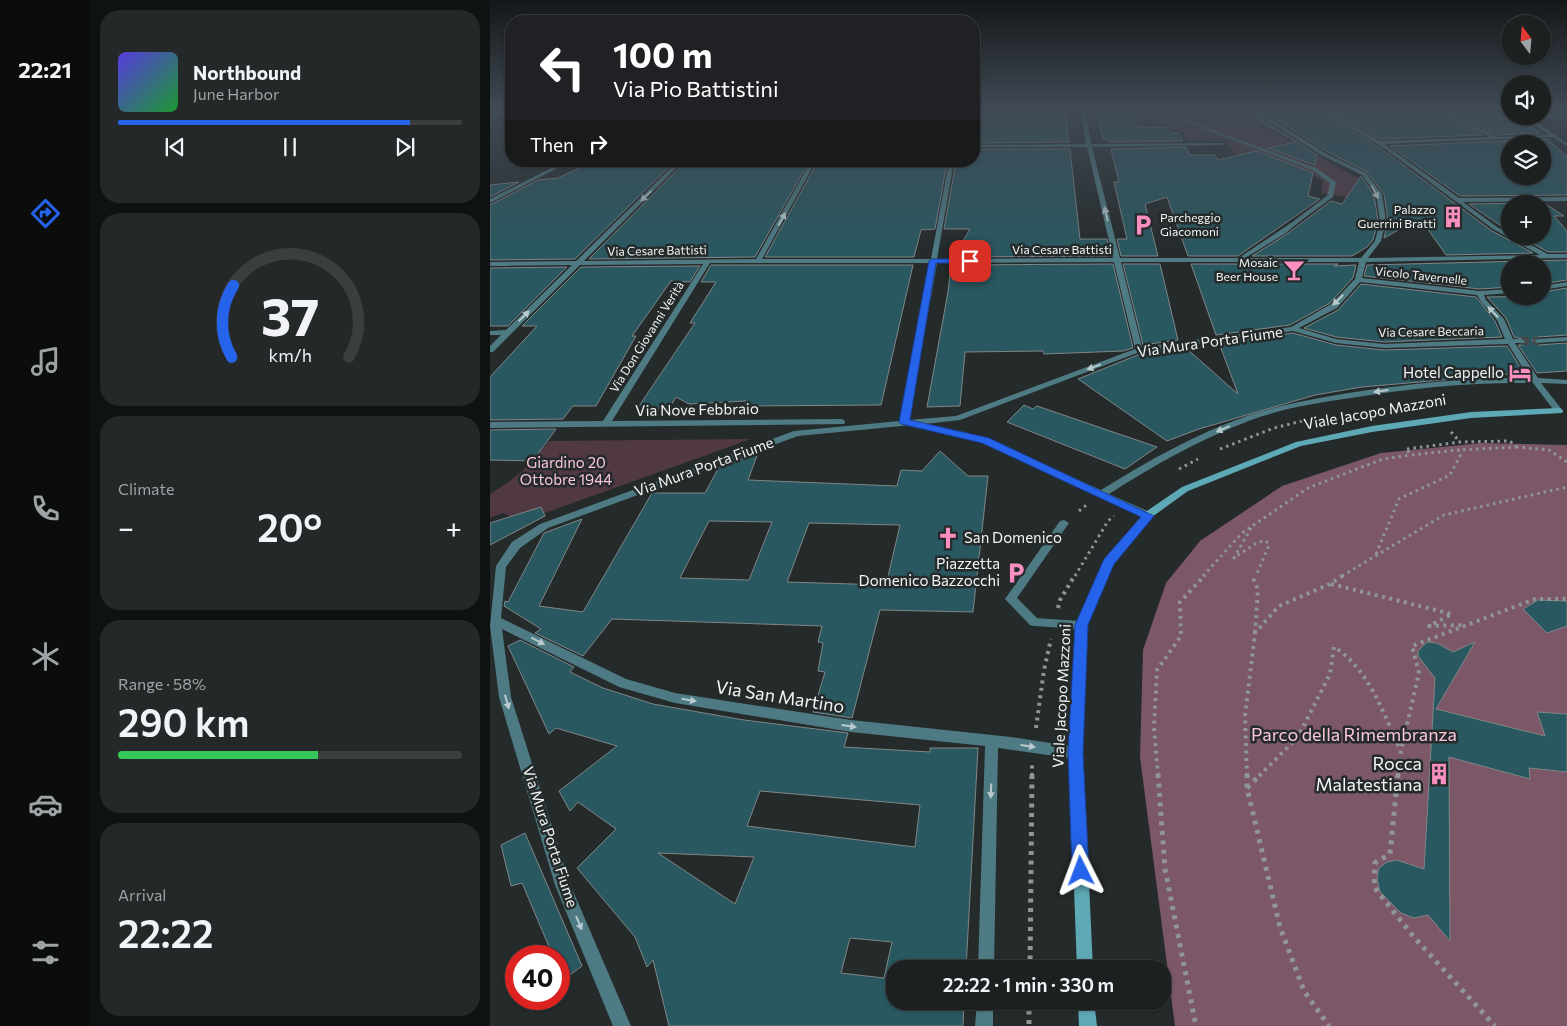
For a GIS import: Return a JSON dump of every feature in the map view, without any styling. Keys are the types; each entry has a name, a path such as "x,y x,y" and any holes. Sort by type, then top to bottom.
{"street":[{"path":"1092,158 1139,350"},
{"path":"1240,259 1284,232 1330,197 1333,182 1314,169 1284,158"},
{"path":"1331,158 1364,174 1378,194 1383,221 1378,241 1363,260"},
{"path":"1398,158 1501,230"},
{"path":"492,200 557,167"},
{"path":"490,350 675,167"},
{"path":"758,261 811,167"},
{"path":"951,167 932,261 904,422 985,440 1148,516"},
{"path":"1456,200 1567,199"},
{"path":"1527,245 1545,255"},
{"name":"Via Cesare Battisti","path":"1551,255 1566,256"},
{"name":"Via Cesare Battisti","path":"490,264 708,261 1363,260 1501,257"},
{"name":"Via Mura Porta Fiume","path":"622,1026 558,866 505,697 495,620 501,566 516,545 544,526 797,433 957,418 1139,350 1293,329 1334,306 1358,280 1363,260"},
{"name":"Via Don Giovanni Verità","path":"605,425 708,261"},
{"name":"Vicolo Tavernelle","path":"1358,280 1480,294 1501,292"},
{"path":"1551,287 1567,284"},
{"path":"1480,294 1483,301 1500,319 1510,341 1534,380"},
{"name":"Via Cesare Beccaria","path":"1293,329 1336,341 1384,346 1521,341"},
{"path":"490,333 507,332"},
{"path":"1538,341 1567,339"},
{"name":"Viale Jacopo Mazzoni","path":"1102,494 1146,466 1191,443 1250,418 1323,399 1416,386 1534,380 1567,382"},
{"name":"Viale Jacopo Mazzoni","path":"1085,960 1076,753 1081,625 1109,562 1148,516 1185,489 1299,444 1372,429 1471,415 1559,410 1534,380"},
{"name":"Via Nove Febbraio","path":"490,425 904,422"},
{"path":"1064,523 1011,599 1034,622 1081,625"},
{"name":"Via San Martino","path":"495,620 622,684 675,698 851,726 1076,753"},
{"path":"986,960 992,742"},
{"path":"984,1026 985,1010"},
{"path":"1087,1010 1088,1026"}],"path":[{"path":"1411,455 1406,449 1460,442 1510,441 1516,447"},
{"path":"1196,1026 1165,869 1154,727 1157,670 1181,636 1180,602 1242,533 1308,488 1346,472 1383,459 1458,450 1516,447 1548,450 1567,462"},
{"path":"1376,554 1399,499 1450,475 1461,454 1458,450"},
{"path":"1255,634 1279,606 1330,584 1376,554 1444,515 1530,497 1567,487"},
{"path":"1030,960 1031,773 1044,670 1060,600 1108,521 1128,506"},
{"path":"1251,526 1234,558 1258,542 1266,541 1269,545 1254,580 1258,589 1246,716 1247,788 1280,927 1304,991 1329,1026"},
{"path":"1330,584 1452,614 1429,626 1468,625"},
{"path":"1495,1026 1412,936 1374,887 1375,863 1390,854 1401,750 1419,674 1412,646 1536,599 1567,599"},
{"path":"1247,788 1298,737 1330,674 1334,647 1343,651 1360,671 1401,750"},
{"path":"1029,1026 1030,1010"}],"green space":[{"path":"1243,158 1321,158 1360,179 1375,196 1371,196 1373,201 1321,193 1323,181 1305,170 1249,161"},
{"name":"Giardino 20 Ottobre 1944","path":"751,439 517,523 510,516 503,513 490,518 490,494 522,471 549,441"},
{"name":"Parco della Rimembranza","path":"1482,443 1567,445 1567,1026 1175,1026 1171,995 1171,960 1166,960 1140,757 1143,650 1166,583 1200,541 1282,486 1381,453"}],"building":[{"path":"980,158 1071,158 1080,239 1107,239 1111,256 954,257 970,229 944,229 955,167 980,167"},
{"path":"1113,158 1217,158 1218,160 1227,158 1274,158 1313,173 1308,196 1320,199 1238,256 1188,256 1167,197 1145,204 1158,256 1121,256 1117,239 1127,239 1114,182 1119,182"},
{"path":"1295,158 1316,158 1315,165"},
{"path":"1339,158 1394,158 1501,236 1501,245 1518,245 1533,253 1446,255 1427,228 1402,228 1384,238 1388,221 1384,194 1367,172"},
{"path":"1407,158 1501,158 1501,185 1551,185 1551,158 1567,158 1567,195 1460,196"},
{"path":"582,167 669,167 575,259 490,260 490,205 538,180 558,178"},
{"path":"680,167 806,167 755,257 589,259"},
{"path":"815,167 946,167 935,229 921,230 914,257 765,257"},
{"path":"1361,176 1374,195 1378,221 1373,240 1367,247 1352,256 1252,256 1287,234 1331,201 1342,204"},
{"path":"519,182 490,197 490,185"},
{"path":"1469,204 1501,204 1501,226"},
{"path":"1551,208 1564,216 1554,216 1567,231 1567,252 1548,252 1535,245 1551,245"},
{"path":"1551,260 1567,260 1567,280 1551,283"},
{"path":"1501,262 1501,288 1480,289 1364,276 1367,265"},
{"path":"1113,264 1133,348 1123,351 1044,354 1043,351 965,352 960,406 927,407 948,292 951,265"},
{"path":"1123,264 1160,264 1178,340 1143,345"},
{"path":"1191,264 1356,265 1353,278 1330,303 1290,325 1216,335"},
{"path":"711,265 913,265 881,405 744,406 746,401 689,404 676,397 670,407 637,409 695,323 690,323 716,282 701,282"},
{"path":"700,266 690,282 671,281 632,336 636,336 596,406 573,406 563,419 490,420 490,377 537,326 522,326 581,267"},
{"path":"567,267 508,326 490,326 490,268"},
{"path":"1361,284 1476,297 1495,321 1502,337 1384,342 1336,337 1304,328 1338,310"},
{"path":"1567,288 1567,335 1538,337 1532,340 1538,345 1567,343 1567,371 1537,373 1518,345 1524,345 1527,340 1514,337 1506,318 1487,297 1501,297 1501,305 1551,305 1551,291"},
{"path":"1293,333 1336,345 1384,350 1507,346 1524,373 1362,387 1315,395 1199,429 1167,441 1078,379 1140,354 1186,348 1238,394 1219,343"},
{"path":"1024,405 1033,409 1037,406 1157,447 1125,469 1007,422"},
{"path":"556,429 533,461 490,460 490,430"},
{"path":"940,451 968,476 988,476 973,612 880,610 852,718 813,712 825,672 818,671 823,643 818,642 822,626 612,619 583,656 535,633 541,629 504,606 505,601 508,602 544,533 582,519 539,606 583,612 652,493 705,493 719,467 758,453 748,480 897,486 901,470 922,471","holes":["709,521 772,522 749,580 680,578","809,523 900,525 886,585 787,582"]},
{"path":"541,507 545,516 490,545 490,523"},
{"path":"1538,600 1567,601 1567,626 1547,633 1523,609"},
{"path":"520,640 574,667 570,672 603,688 653,704 744,720 848,733 844,747 930,752 930,748 978,748 966,960 888,960 892,942 850,938 841,973 884,978 886,969 886,1010 964,1010 963,1026 669,1026 653,960 647,967 635,937 577,868 616,829 578,802 570,811 559,791 617,746 556,728 549,734 508,646","holes":["760,791 920,805 915,847 747,826","658,853 754,857 735,904"]},
{"path":"1427,642 1437,643 1453,652 1475,642 1436,709 1545,736 1537,712 1567,714 1567,772 1529,768 1530,779 1449,757 1450,941 1428,915 1414,918 1401,913 1380,892 1377,878 1379,868 1387,862 1397,860 1424,869 1435,678 1418,656 1418,651"},
{"path":"525,833 582,966 570,975 570,945 548,945 522,883 511,886 501,845"}],"tunnel":[{"path":"1521,341 1538,341"}],"place":[{"name":"Palazzo Guerrini Bratti","path":"1453,217"},
{"name":"Parcheggio Giacomoni","path":"1143,225"},
{"name":"Mosaic Beer House","path":"1294,270"},
{"name":"Hotel Cappello","path":"1520,373"},
{"name":"San Domenico","path":"948,538"},
{"name":"Piazzetta Domenico Bazzocchi","path":"1016,573"},
{"name":"Rocca Malatestiana","path":"1439,774"}],"route":[{"path":"970,261 932,261 904,422 985,440 1148,516 1109,562 1081,625 1076,753 1081,871"}]}
